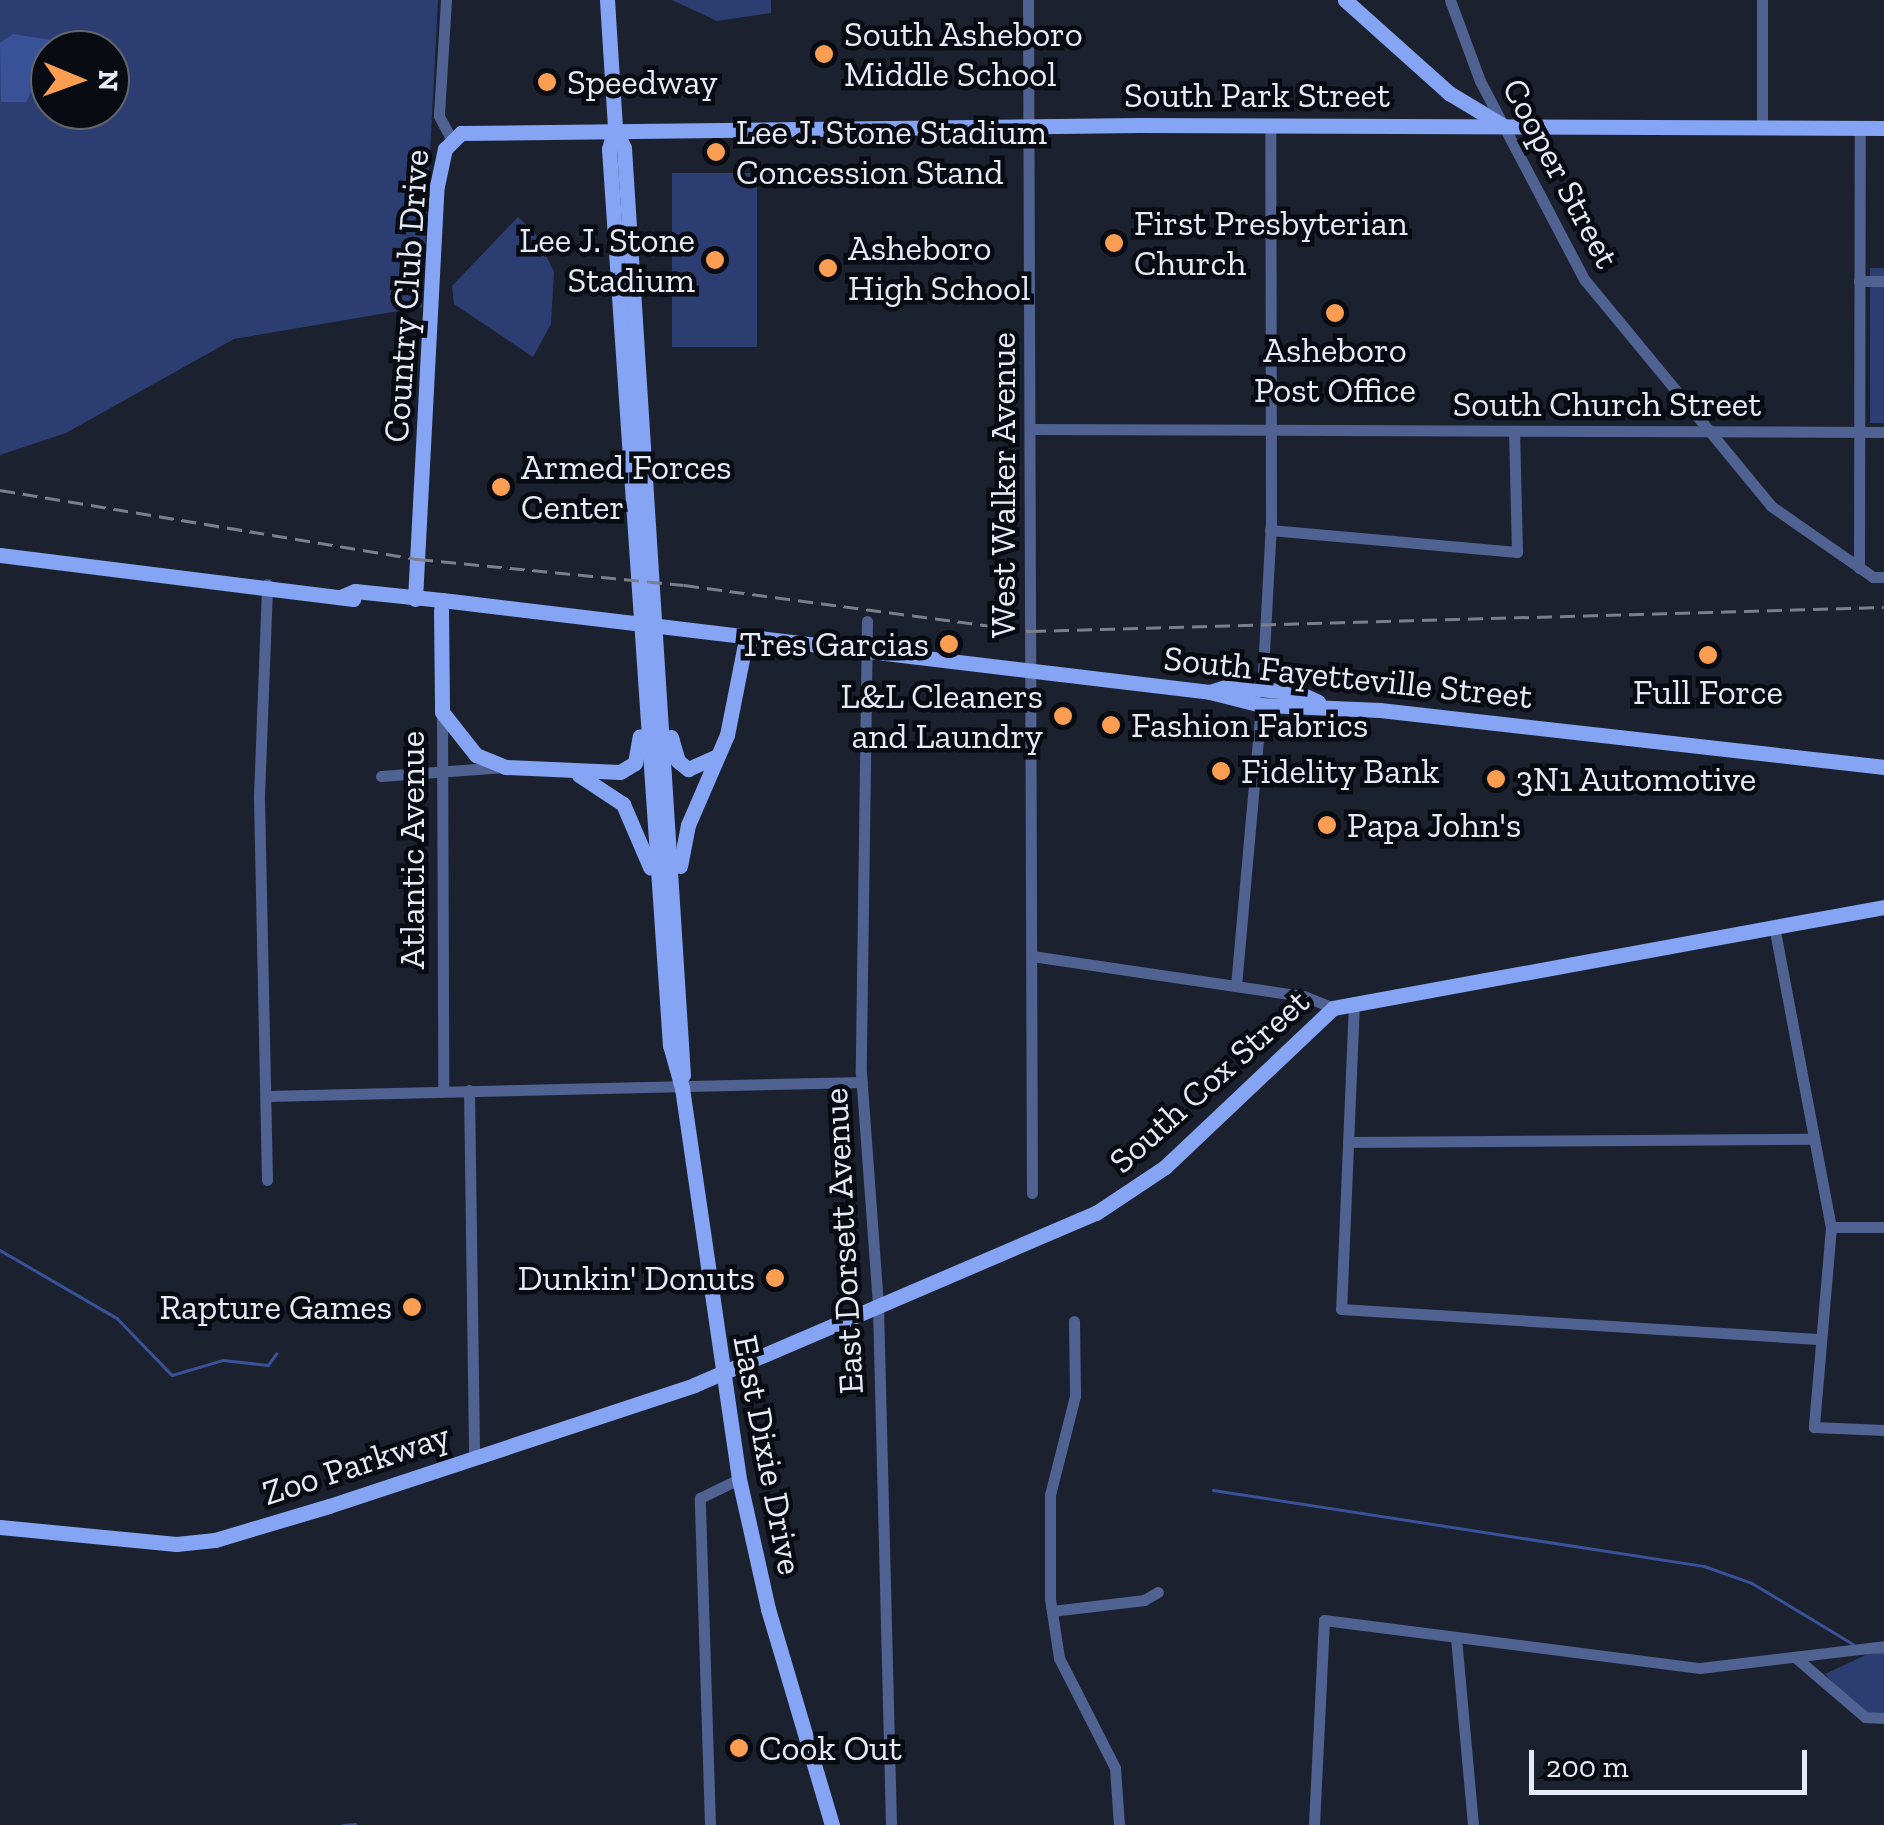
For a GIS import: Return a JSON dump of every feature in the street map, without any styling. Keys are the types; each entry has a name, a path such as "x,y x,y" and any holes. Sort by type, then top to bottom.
{"main road":[{"name":"East Dixie Drive","path":"607,0 615,128 624,148 650,657 661,710 686,1042 682,1088"},
{"path":"1346,0 1449,93 1506,127"},
{"name":"South Park Street","path":"452,140 476,130 615,128 1270,124 1884,128"},
{"name":"Country Club Drive","path":"415,600 438,186 452,140"},
{"name":"South Fayetteville Street","path":"0,555 268,584 440,610 494,616 502,611"},
{"name":"South Fayetteville Street","path":"343,596 355,591 1216,695 1228,686 1261,697 1884,767"},
{"name":"Atlantic Avenue","path":"440,610 442,712"},
{"name":"South Fayetteville Street","path":"616,624 626,631 745,644 806,646"},
{"path":"674,894 688,825 721,751 745,644"},
{"name":"East Dixie Drive","path":"650,657 644,698 670,1045 682,1088 720,1373 768,1610 832,1825"},
{"path":"442,712 466,747 504,768 571,772 630,768 644,698"},
{"path":"661,710 685,767 698,769 721,751"},
{"path":"571,772 623,804 638,830 659,905"},
{"name":"South Cox Street","path":"720,1373 1129,1195 1333,1008 1884,907"},
{"name":"Zoo Parkway","path":"0,1528 120,1542 214,1540 720,1373"}],"street":[{"name":"Country Club Drive","path":"446,0 440,116 452,140"},
{"name":"West Walker Avenue","path":"1028,0 1032,1193"},
{"name":"Cooper Street","path":"1450,0 1474,65 1572,263 1704,432 1771,506 1858,568 1884,577"},
{"path":"1762,0 1762,128"},
{"path":"1236,986 1261,697 1270,530 1270,124"},
{"path":"1858,568 1860,128"},
{"path":"1860,281 1884,281"},
{"name":"South Church Street","path":"1030,429 1884,432"},
{"path":"1270,530 1517,552 1514,432"},
{"path":"267,1180 259,796 268,584"},
{"name":"East Dorsett Avenue","path":"866,622 862,1082 878,1307 891,1825"},
{"name":"Atlantic Avenue","path":"442,712 443,1090"},
{"path":"380,776 504,768"},
{"path":"1774,926 1831,1227 1814,1426 1884,1430"},
{"path":"1032,956 1304,996 1333,1008"},
{"path":"1354,1002 1340,1310 1822,1340"},
{"path":"268,1096 862,1082"},
{"path":"469,1090 474,1456"},
{"path":"1348,1142 1813,1139"},
{"path":"1831,1227 1884,1227"},
{"path":"1074,1321 1075,1396 1050,1495 1052,1611 1060,1658 1111,1755 1119,1825"},
{"path":"710,1825 700,1498 739,1479"},
{"path":"1052,1611 1144,1600 1158,1592"},
{"path":"1314,1825 1324,1620 1673,1666 1884,1646"},
{"path":"1456,1638 1473,1825"},
{"path":"1796,1657 1865,1717 1884,1718"}],"shaded area":[{"path":"0,0 438,0 422,307 234,339 66,433 0,455"},
{"path":"672,0 771,0 771,13 717,21"},
{"path":"13,34 30,37 30,94 26,102 1,102 0,43"},
{"name":"Lee J. Stone Stadium","path":"672,173 757,173 757,347 672,347"},
{"path":"518,217 535,233 554,272 551,324 533,357 454,304 452,286"},
{"path":"1870,268 1884,268 1884,423 1870,423"},
{"path":"1872,1652 1884,1652 1884,1718 1865,1717 1825,1674"}],"waterway":[{"path":"0,1250 117,1318 172,1375 223,1360 268,1365 276,1354"},
{"path":"1213,1490 1704,1566 1752,1583 1853,1644"},
{"path":"1875,1653 1884,1653"},
{"path":"343,1825 355,1824"}],"railway":[{"path":"0,490 418,559 684,585 1031,631 1884,607"}],"place":[{"name":"South Asheboro Middle School","path":"824,54"},
{"name":"Speedway","path":"547,82"},
{"name":"Lee J. Stone Stadium Concession Stand","path":"716,152"},
{"name":"First Presbyterian Church","path":"1114,243"},
{"name":"Lee J. Stone Stadium","path":"715,260"},
{"name":"Asheboro High School","path":"828,268"},
{"name":"Asheboro Post Office","path":"1335,313"},
{"name":"Armed Forces Center","path":"501,487"},
{"name":"Tres Garcias","path":"949,644"},
{"name":"Full Force","path":"1708,655"},
{"name":"L&L Cleaners and Laundry","path":"1063,716"},
{"name":"Fashion Fabrics","path":"1111,725"},
{"name":"Fidelity Bank","path":"1221,771"},
{"name":"3N1 Automotive","path":"1496,779"},
{"name":"Papa John's","path":"1327,825"},
{"name":"Dunkin' Donuts","path":"775,1278"},
{"name":"Rapture Games","path":"412,1307"},
{"name":"Cook Out","path":"739,1748"}]}
